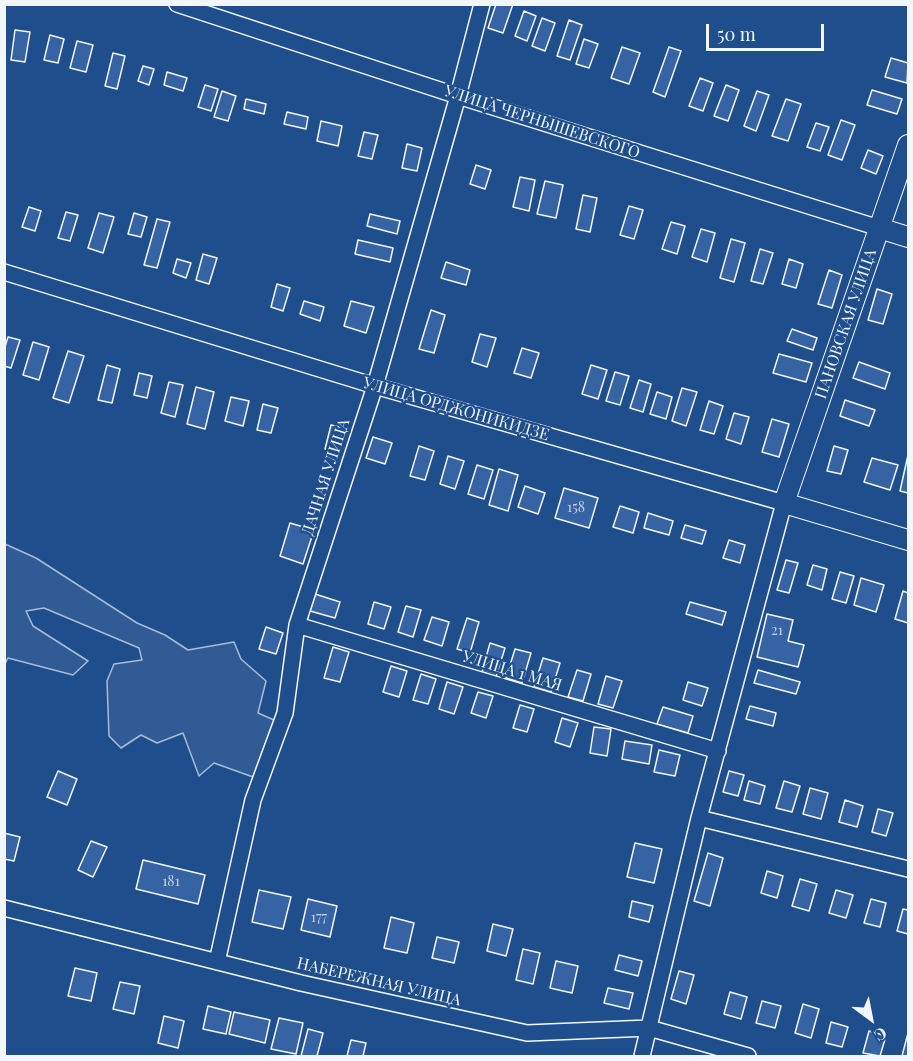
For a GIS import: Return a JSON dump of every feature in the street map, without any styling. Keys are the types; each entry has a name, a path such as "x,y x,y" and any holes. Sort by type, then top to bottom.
{"main road":[{"name":"ПАНОВСКАЯ УЛИЦА","path":"784,503 909,145"},
{"name":"УЛИЦА ЧЕРНЫШЕВСКОГО","path":"879,228 909,237"},
{"name":"УЛИЦА ОРДЖОНИКИДЗЕ","path":"784,503 909,540"}],"street":[{"name":"УЛИЦА ЧЕРНЫШЕВСКОГО","path":"177,4 458,96 879,228"},
{"name":"ДАЧНАЯ УЛИЦА","path":"217,962 253,800 285,713 297,625 375,386 482,4"},
{"name":"УЛИЦА ОРДЖОНИКИДЗЕ","path":"4,272 375,386 784,503"},
{"path":"642,1056 699,818 784,503"},
{"name":"УЛИЦА 1 МАЯ","path":"297,625 718,751"},
{"path":"699,818 909,869"},
{"name":"НАБЕРЕЖНАЯ УЛИЦА","path":"4,908 301,983 527,1033 649,1028 748,1056"}],"shaded area":[{"path":"5,544 36,558 137,623 165,635 188,650 234,642 241,659 266,681 258,713 274,720 253,777 214,763 199,776 183,733 157,743 141,735 121,748 109,736 107,681 114,664 142,660 139,648 44,608 26,611 33,626 88,661 73,675 8,658 5,664"}],"building":[{"path":"496,4 513,4 503,33 488,28"},
{"path":"524,11 536,16 527,41 515,36"},
{"path":"542,18 555,23 545,51 532,46"},
{"path":"569,20 582,25 570,60 557,56"},
{"path":"15,30 30,32 25,62 11,60"},
{"path":"50,35 64,39 58,63 44,60"},
{"path":"584,39 598,44 589,68 576,64"},
{"path":"77,41 93,45 86,72 70,68"},
{"path":"622,47 640,53 629,84 611,78"},
{"path":"669,47 681,51 665,97 653,92"},
{"path":"113,53 125,56 117,89 105,86"},
{"path":"891,58 908,63 907,83 885,77"},
{"path":"143,66 154,69 149,85 138,81"},
{"path":"167,72 187,78 183,91 164,85"},
{"path":"700,78 713,83 703,111 689,106"},
{"path":"205,85 218,89 211,111 198,107"},
{"path":"726,85 739,90 728,121 714,116"},
{"path":"872,90 902,99 897,114 867,105"},
{"path":"222,91 236,96 228,121 214,117"},
{"path":"757,91 769,95 756,131 744,126"},
{"path":"246,99 266,104 264,114 244,109"},
{"path":"786,99 801,104 788,141 772,136"},
{"path":"287,112 308,117 306,129 284,124"},
{"path":"841,120 855,125 842,160 828,155"},
{"path":"321,121 342,126 338,146 317,141"},
{"path":"816,123 829,127 820,151 807,147"},
{"path":"364,132 378,135 372,159 358,156"},
{"path":"407,144 422,148 417,171 402,168"},
{"path":"868,150 883,156 876,174 861,168"},
{"path":"476,165 491,170 485,189 470,184"},
{"path":"520,177 535,180 529,211 513,207"},
{"path":"545,181 563,185 556,218 537,214"},
{"path":"583,195 597,198 590,232 576,229"},
{"path":"629,206 643,210 634,239 620,235"},
{"path":"29,207 41,211 35,231 22,227"},
{"path":"66,212 78,215 70,241 58,238"},
{"path":"99,213 114,217 103,253 88,248"},
{"path":"134,213 147,217 141,237 128,234"},
{"path":"370,214 400,221 397,234 367,226"},
{"path":"157,219 170,222 157,268 144,265"},
{"path":"671,222 685,226 677,254 662,249"},
{"path":"701,229 715,233 707,262 692,257"},
{"path":"731,239 745,243 734,282 720,278"},
{"path":"358,240 393,248 390,262 355,254"},
{"path":"760,249 773,253 763,284 751,281"},
{"path":"203,254 217,258 209,284 196,280"},
{"path":"177,259 191,263 186,278 173,273"},
{"path":"789,259 803,264 796,288 782,284"},
{"path":"446,262 470,270 466,285 441,278"},
{"path":"829,270 842,275 832,308 818,304"},
{"path":"277,284 290,288 283,311 271,307"},
{"path":"877,289 892,294 883,324 868,320"},
{"path":"304,301 324,307 320,321 300,314"},
{"path":"351,301 374,307 366,333 344,326"},
{"path":"431,310 445,315 434,353 419,349"},
{"path":"792,329 817,338 813,350 787,341"},
{"path":"480,334 496,338 487,367 472,362"},
{"path":"8,337 20,340 11,368 4,366 4,350"},
{"path":"33,342 49,347 39,380 23,375"},
{"path":"522,348 539,353 531,378 514,373"},
{"path":"68,351 84,356 69,403 53,398"},
{"path":"779,354 812,363 806,382 773,373"},
{"path":"859,362 890,373 885,389 853,378"},
{"path":"107,365 120,369 112,403 98,400"},
{"path":"591,365 607,370 598,399 582,394"},
{"path":"615,372 629,376 620,405 606,401"},
{"path":"139,373 152,376 147,398 134,395"},
{"path":"639,380 651,384 643,412 630,408"},
{"path":"169,382 183,385 175,417 161,413"},
{"path":"196,387 214,392 205,429 187,424"},
{"path":"682,388 697,392 686,426 672,421"},
{"path":"657,392 672,397 666,419 650,414"},
{"path":"231,397 249,401 243,426 225,421"},
{"path":"845,400 875,410 869,426 840,416"},
{"path":"709,401 723,406 714,434 700,430"},
{"path":"263,404 278,408 271,433 257,430"},
{"path":"734,413 749,417 741,444 726,439"},
{"path":"772,419 789,424 779,457 762,452"},
{"path":"331,425 344,428 338,452 325,449"},
{"path":"373,437 392,443 385,464 366,458"},
{"path":"419,446 434,451 425,480 410,476"},
{"path":"834,446 848,450 841,474 827,471"},
{"path":"908,455 908,493 900,491"},
{"path":"448,456 464,461 455,489 440,484"},
{"path":"872,458 898,465 890,490 864,482"},
{"path":"477,465 493,470 484,499 468,494"},
{"path":"499,469 518,475 508,511 489,505"},
{"path":"525,486 545,493 538,514 518,507"},
{"path":"564,488 598,498 589,528 555,518"},
{"path":"620,506 639,512 633,533 613,527"},
{"path":"648,513 673,521 669,535 644,528"},
{"path":"290,523 314,530 303,564 280,556"},
{"path":"685,525 706,531 702,544 681,538"},
{"path":"729,540 745,545 740,563 723,558"},
{"path":"786,560 798,563 789,593 777,590"},
{"path":"813,565 827,569 822,590 807,585"},
{"path":"840,572 854,576 846,603 832,599"},
{"path":"861,578 884,585 876,612 854,605"},
{"path":"903,591 908,593 908,623 895,619"},
{"path":"315,594 340,602 335,618 310,611"},
{"path":"374,602 391,607 384,629 368,624"},
{"path":"690,602 726,612 722,625 686,614"},
{"path":"406,606 421,610 413,637 398,632"},
{"path":"767,614 793,620 788,641 804,645 798,667 757,657"},
{"path":"432,617 449,622 442,646 424,640"},
{"path":"467,618 479,622 470,653 457,649"},
{"path":"266,627 283,633 276,654 259,649"},
{"path":"490,643 505,648 496,677 482,672"},
{"path":"333,647 349,652 340,682 324,678"},
{"path":"515,649 531,653 522,683 506,678"},
{"path":"543,658 560,663 551,692 534,687"},
{"path":"391,666 407,671 399,697 383,692"},
{"path":"577,670 591,674 583,701 568,697"},
{"path":"758,670 800,682 796,694 754,683"},
{"path":"421,674 436,679 428,704 413,700"},
{"path":"606,676 622,681 613,708 598,704"},
{"path":"447,682 463,687 454,714 439,709"},
{"path":"688,682 708,688 702,706 683,700"},
{"path":"478,692 493,696 486,718 471,713"},
{"path":"520,705 534,709 527,732 513,728"},
{"path":"750,706 776,713 773,726 746,719"},
{"path":"663,707 693,716 688,733 657,724"},
{"path":"562,718 578,723 570,747 555,742"},
{"path":"594,727 611,729 607,756 590,753"},
{"path":"625,741 652,745 649,764 622,759"},
{"path":"659,750 680,755 675,776 654,772"},
{"path":"58,771 77,779 67,805 47,797"},
{"path":"729,771 744,775 738,796 723,792"},
{"path":"749,781 765,786 760,804 744,800"},
{"path":"784,781 800,786 792,812 776,808"},
{"path":"810,788 828,793 821,819 803,814"},
{"path":"845,800 863,806 857,827 839,822"},
{"path":"878,809 893,813 886,836 872,832"},
{"path":"4,833 20,837 14,861 4,859"},
{"path":"91,841 107,847 93,877 78,870"},
{"path":"635,843 662,849 654,883 627,877"},
{"path":"708,853 723,858 710,906 694,901"},
{"path":"143,860 205,875 198,904 136,889"},
{"path":"767,871 783,876 777,898 761,893"},
{"path":"800,879 817,884 809,911 792,906"},
{"path":"259,890 291,897 283,929 252,922"},
{"path":"836,890 853,895 846,918 829,913"},
{"path":"308,899 337,906 330,937 301,930"},
{"path":"871,899 886,903 880,927 864,923"},
{"path":"632,901 653,906 649,922 629,917"},
{"path":"903,909 908,910 908,934 897,931"},
{"path":"391,917 414,923 407,953 384,948"},
{"path":"493,924 513,929 506,956 487,951"},
{"path":"437,937 459,942 454,963 432,958"},
{"path":"523,949 540,953 533,984 516,980"},
{"path":"619,955 642,961 638,976 615,970"},
{"path":"556,961 578,966 572,993 550,988"},
{"path":"75,968 97,973 91,1001 68,996"},
{"path":"679,971 694,975 686,1004 671,999"},
{"path":"120,982 140,986 134,1014 113,1009"},
{"path":"608,988 633,993 629,1009 604,1003"},
{"path":"730,992 747,997 741,1019 724,1014"},
{"path":"762,1001 781,1006 775,1028 756,1023"},
{"path":"803,1004 819,1009 811,1038 795,1033"},
{"path":"208,1006 231,1012 226,1034 203,1029"},
{"path":"234,1012 270,1020 265,1043 229,1034"},
{"path":"164,1016 184,1021 178,1048 158,1043"},
{"path":"279,1018 303,1023 296,1054 271,1049"},
{"path":"831,1022 848,1027 842,1047 826,1043"},
{"path":"308,1029 323,1033 317,1056 301,1056"},
{"path":"869,1031 886,1036 880,1056 863,1053"},
{"path":"908,1033 908,1056 902,1056"},
{"path":"351,1040 366,1043 363,1056 347,1056"}]}
